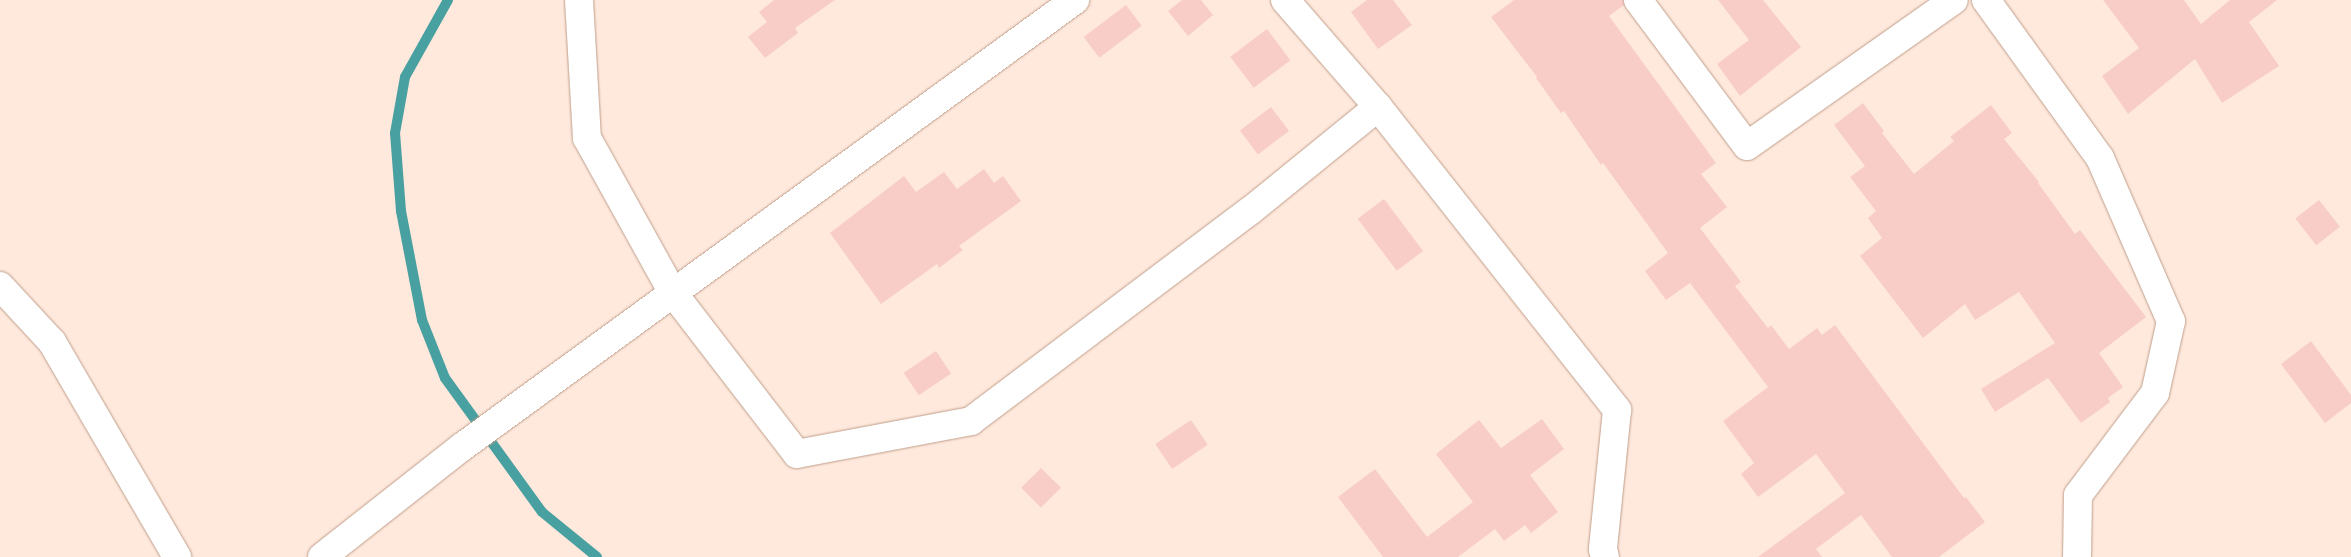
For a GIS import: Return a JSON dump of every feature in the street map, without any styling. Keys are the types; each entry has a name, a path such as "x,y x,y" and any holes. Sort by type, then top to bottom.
{"street":[{"path":"579,0 587,138 673,293 797,454 971,421 1250,211 1378,107"},
{"path":"336,554 462,447 1075,0"},
{"path":"1285,0 1378,107 1617,410 1606,555"},
{"path":"1638,0 1747,146 1954,0"},
{"path":"1986,0 2100,158 2171,321 2155,392 2078,495 2077,557"},
{"path":"0,286 52,342 177,557"}],"building":[{"path":"774,0 835,0 795,28 798,33 765,58 748,37 767,22 759,12"},
{"path":"1182,0 1201,0 1213,15 1188,36 1168,11"},
{"path":"1367,0 1393,0 1412,25 1378,49 1351,12"},
{"path":"1514,0 1623,0 1624,5 1609,16 1716,163 1701,174 1727,207 1700,228 1741,282 1735,286 1768,328 1771,325 1789,349 1817,328 1822,335 1835,325 1964,498 1966,497 1985,522 1939,557 1892,557 1861,515 1816,549 1822,557 1758,557 1845,493 1816,454 1758,497 1741,474 1754,463 1723,421 1768,387 1690,283 1666,300 1645,271 1668,253 1603,163 1601,165 1564,111 1561,113 1537,77 1491,17"},
{"path":"1718,0 1763,0 1801,47 1740,96 1717,64 1749,40"},
{"path":"2103,0 2184,0 2201,24 2230,0 2277,0 2249,22 2279,66 2222,103 2195,59 2128,114 2102,76 2139,48"},
{"path":"1126,5 1142,26 1099,58 1084,37"},
{"path":"1267,29 1290,60 1254,88 1230,57"},
{"path":"1863,103 1884,131 1882,133 1914,174 1954,141 1950,137 1991,105 2012,133 2004,139 2039,182 2075,234 2080,230 2146,317 2099,353 2123,387 2108,398 2110,402 2081,423 2048,378 1995,412 1981,389 2055,343 2019,292 1975,320 1965,304 1923,338 1860,256 1882,238 1868,218 1876,211 1850,177 1865,166 1834,125"},
{"path":"1271,107 1289,131 1258,154 1240,130"},
{"path":"984,169 994,183 1003,176 1021,201 959,246 963,250 939,268 937,264 881,304 830,233 904,176 916,192 944,172 957,189"},
{"path":"1384,199 1423,251 1397,271 1358,219"},
{"path":"2319,200 2340,227 2316,245 2295,218"},
{"path":"2311,341 2351,395 2351,403 2325,423 2281,364"},
{"path":"936,351 951,373 919,395 904,373"},
{"path":"1542,419 1564,449 1530,475 1558,512 1531,533 1525,525 1504,541 1495,529 1458,557 1383,557 1338,497 1375,469 1427,537 1473,502 1436,454 1479,420 1501,448"},
{"path":"1191,420 1208,445 1172,469 1155,444"},
{"path":"1041,468 1061,488 1041,508 1021,488"}],"waterway":[{"path":"448,0 405,77 395,133 401,211 422,320 445,378 542,512 597,557"}]}
